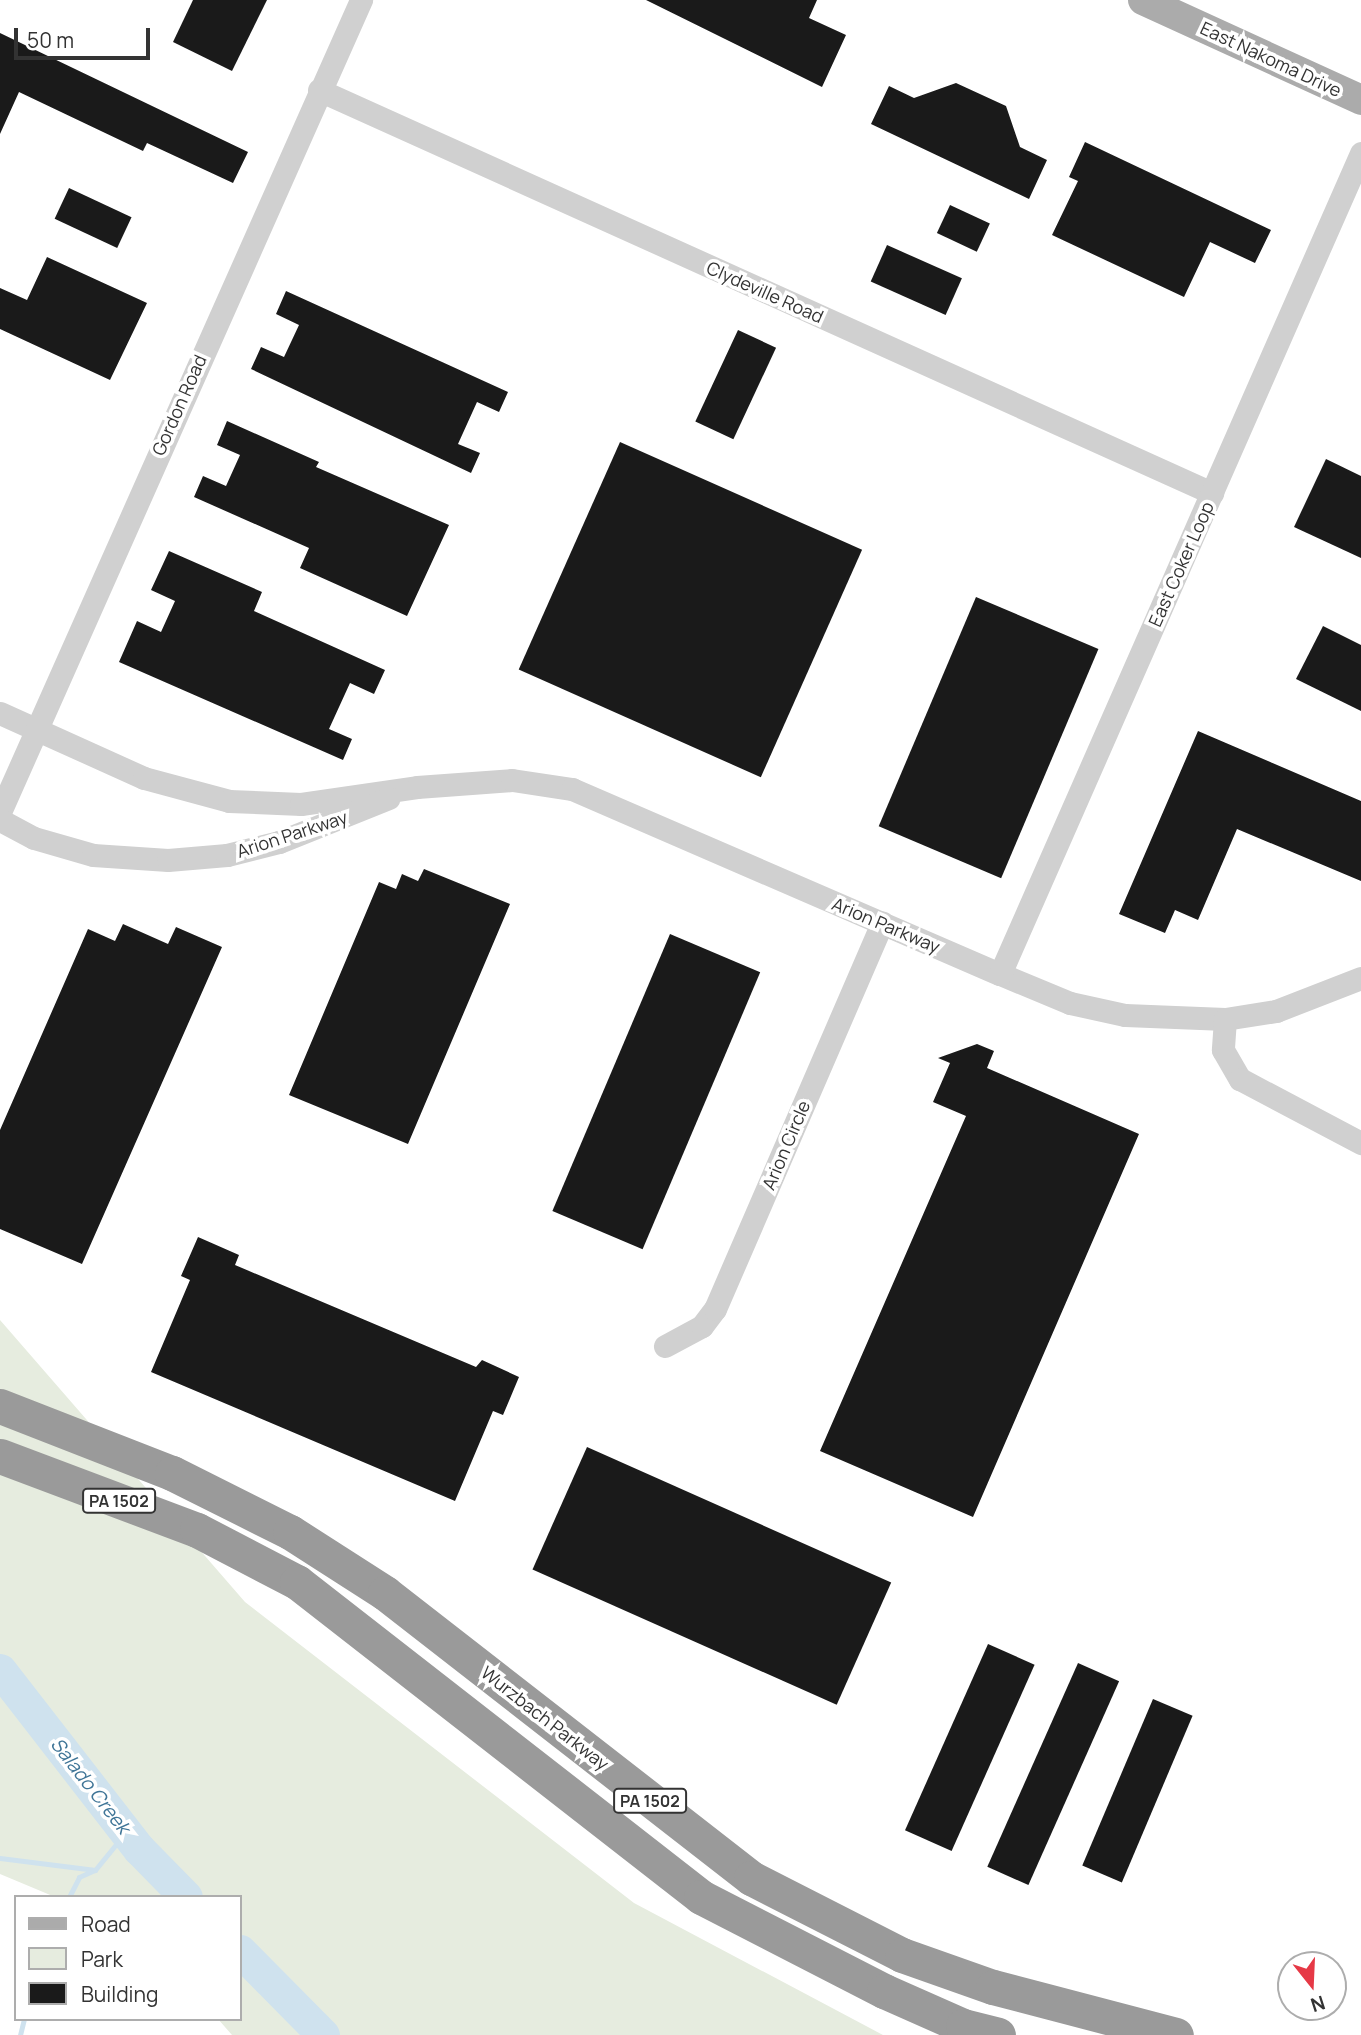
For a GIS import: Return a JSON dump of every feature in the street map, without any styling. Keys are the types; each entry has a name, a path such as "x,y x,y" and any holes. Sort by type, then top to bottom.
{"highway":[{"path":"0,1379 95,1443"},
{"name":"Wurzbach Parkway","path":"0,1406 172,1473 290,1532 385,1593 751,1878 902,1955 993,1987 1176,2035"},
{"name":"PA 1502","path":"0,1456 197,1530 297,1583 701,1897 884,1991 963,2026 998,2035"},
{"path":"0,1462 41,1472"}],"main road":[{"name":"East Nakoma Drive","path":"1143,0 1361,100"}],"street":[{"name":"Gordon Road","path":"0,812 361,0"},
{"name":"Clydeville Road","path":"319,90 1212,493"},
{"name":"East Coker Loop","path":"1000,974 1361,153"},
{"name":"Arion Parkway","path":"0,713 145,778 229,801 301,804 416,786 512,780 572,789 1070,1003 1125,1015 1225,1019 1276,1012 1361,978"},
{"name":"Arion Parkway","path":"0,820 34,838 93,855 168,860 227,855 307,832 416,786"},
{"name":"Arion Circle","path":"665,1346 702,1326 715,1309 882,923"},
{"path":"1225,1019 1223,1049 1240,1079 1361,1143"}],"green space":[{"path":"0,1320 245,1602 634,1903 883,2035 232,2035 220,2021 242,2021 242,1895 50,1895 0,1874"}],"building":[{"path":"193,0 267,0 232,71 173,42"},
{"path":"646,0 817,0 809,18 846,35 822,87"},
{"path":"0,33 248,152 233,183 147,143 143,151 19,92 0,134"},
{"path":"956,83 1006,106 1020,147 1047,160 1029,199 871,124 889,86 914,98"},
{"path":"1085,142 1271,230 1255,263 1210,242 1184,297 1052,235 1078,181 1069,177"},
{"path":"69,188 132,217 117,248 55,219"},
{"path":"950,205 990,224 977,252 937,233"},
{"path":"887,245 962,278 946,315 871,282"},
{"path":"47,257 147,303 110,380 0,329 0,288 27,300"},
{"path":"286,291 508,392 499,412 477,402 458,444 480,453 471,473 251,369 261,347 284,357 299,325 276,314"},
{"path":"738,330 776,348 733,439 695,422"},
{"path":"227,421 319,462 316,467 449,525 407,616 300,568 309,548 194,497 203,476 226,486 240,455 217,445"},
{"path":"620,442 862,550 761,777 519,669"},
{"path":"1326,459 1361,476 1361,558 1294,527"},
{"path":"169,551 262,592 254,611 385,670 374,694 350,683 329,729 352,739 343,760 119,662 137,621 161,632 175,601 151,590"},
{"path":"976,597 1098,649 1001,878 879,826"},
{"path":"1323,626 1361,645 1361,711 1296,679"},
{"path":"1198,731 1361,801 1361,881 1237,829 1198,920 1175,910 1165,933 1119,914"},
{"path":"424,869 510,904 408,1144 289,1095 379,882 396,889 402,874 418,881"},
{"path":"123,924 168,944 176,927 222,947 82,1264 0,1229 0,1130 88,929 115,941"},
{"path":"670,934 760,972 643,1249 552,1211"},
{"path":"977,1044 994,1051 987,1068 1139,1134 973,1517 820,1451 966,1116 933,1102 950,1063 938,1058"},
{"path":"198,1237 239,1255 235,1265 476,1367 482,1360 519,1377 503,1415 493,1411 455,1501 151,1372 190,1280 181,1276"},
{"path":"587,1447 891,1582 837,1705 532,1569"},
{"path":"988,1644 1035,1665 952,1851 905,1830"},
{"path":"1078,1663 1119,1681 1028,1885 987,1867"},
{"path":"1153,1699 1193,1716 1122,1882 1082,1866"}],"waterway":[{"name":"Salado Creek","path":"0,1670 139,1849 184,1895"},
{"path":"70,1895 79,1877 95,1870 126,1832"},
{"path":"0,1858 95,1870"},
{"name":"Salado Creek","path":"242,1953 323,2035"},
{"path":"20,2035 24,2021"}]}
